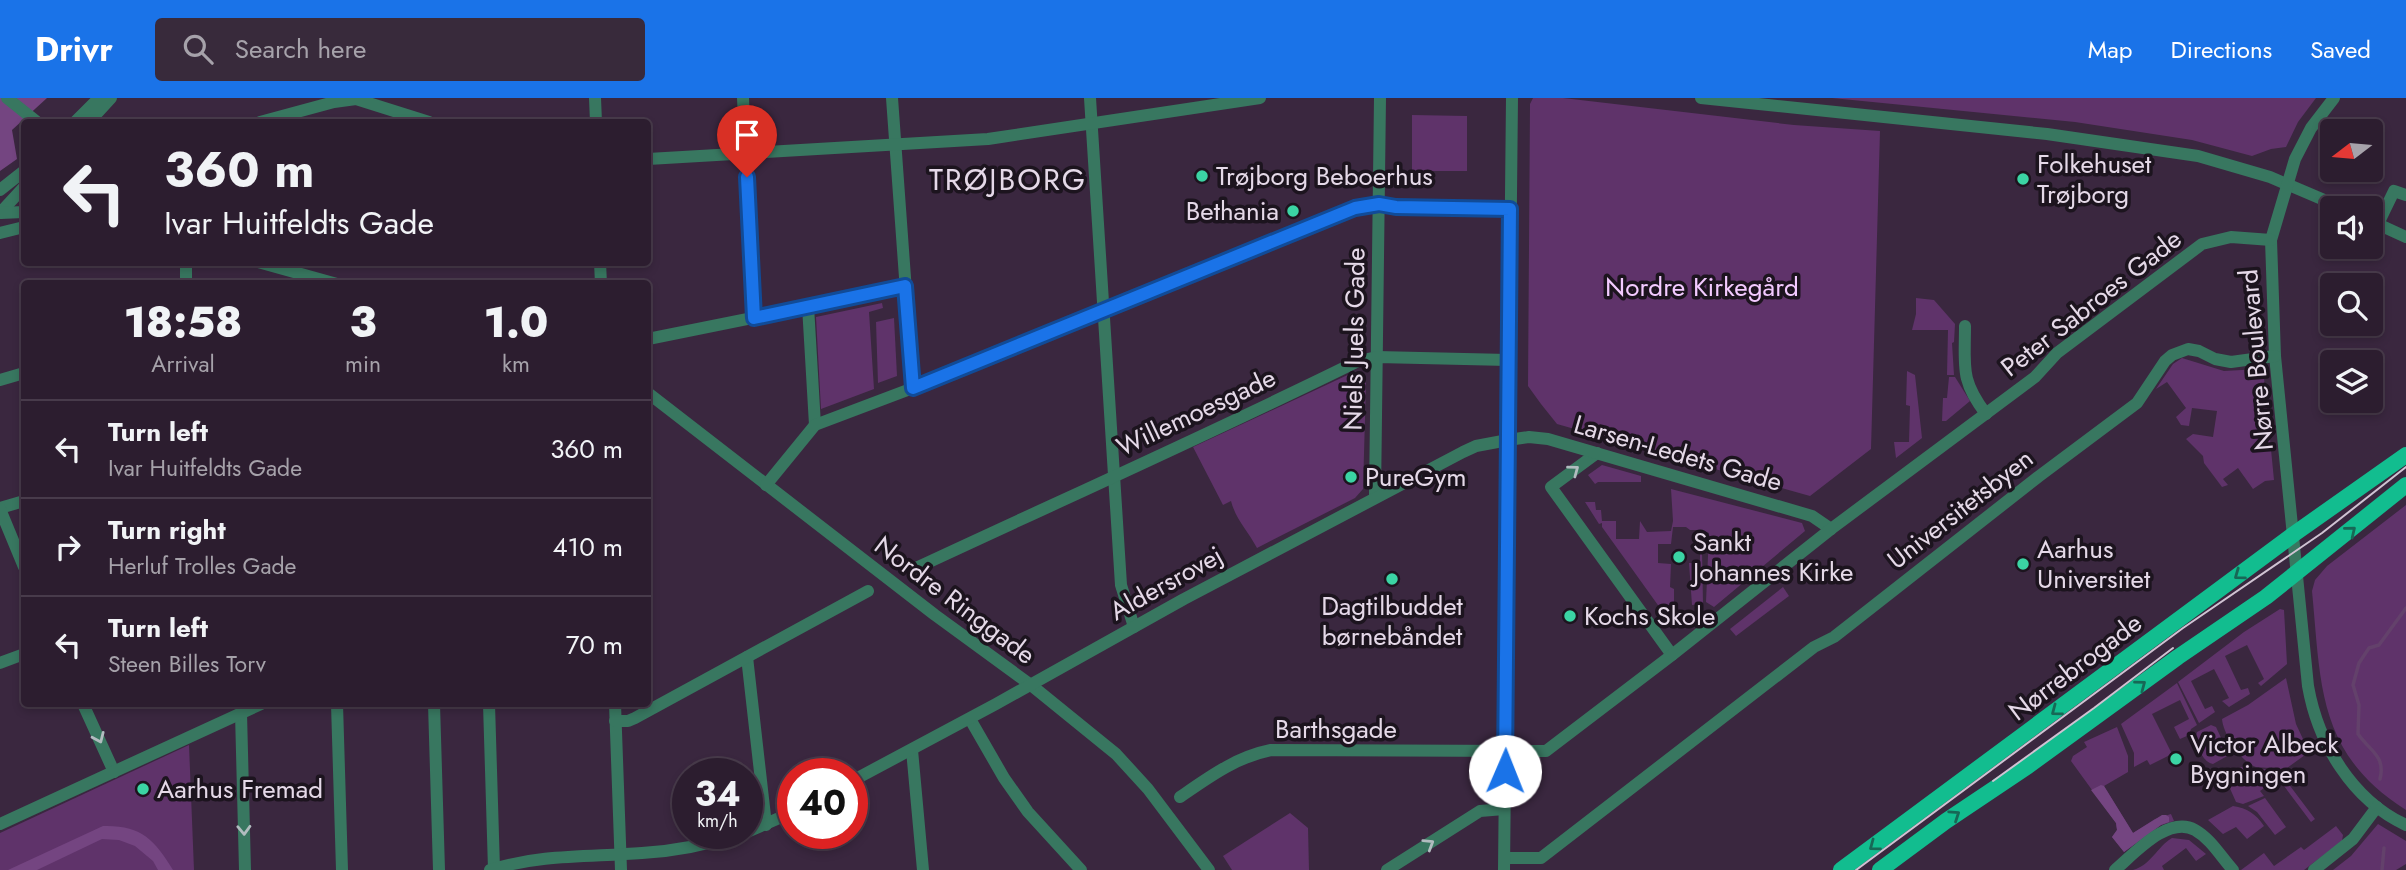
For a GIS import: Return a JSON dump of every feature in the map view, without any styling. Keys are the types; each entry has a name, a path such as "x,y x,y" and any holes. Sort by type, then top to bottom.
{"main road":[{"name":"Nørrebrogade","path":"1842,870 2294,534 2406,455"},
{"name":"Nørrebrogade","path":"1880,870 2298,574 2406,485"}],"street":[{"path":"7,98 33,119"},
{"path":"78,119 99,98"},
{"path":"92,119 111,98"},
{"path":"595,98 596,119"},
{"path":"743,98 754,318"},
{"path":"892,98 913,388"},
{"path":"1090,98 1121,585 1134,627"},
{"path":"651,159 988,139 1260,98"},
{"name":"Niels Juels Gade","path":"1375,496 1380,98"},
{"path":"1505,864 1507,440 1513,98"},
{"path":"1702,98 2047,134 2167,151 2241,167 2320,198"},
{"name":"Nørre Boulevard","path":"2334,98 2311,128 2295,159 2271,240 2275,356 2308,686 2316,721 2329,750 2359,790 2377,807 2406,825"},
{"path":"271,119 334,102 356,99 419,119"},
{"path":"0,190 21,173"},
{"path":"20,191 18,208 21,210"},
{"path":"1,213 20,191"},
{"path":"2383,209 2394,191 2406,195"},
{"path":"766,485 815,425 913,388 1355,208 1379,204 1396,207 1510,209"},
{"path":"1,213 21,212"},
{"path":"2383,226 2406,237"},
{"path":"0,233 21,228"},
{"name":"Peter Sabroes Gade","path":"1505,752 1546,751 1831,528 2035,377 2057,353 2202,244 2231,237 2271,240"},
{"path":"272,266 323,280"},
{"path":"651,339 905,286"},
{"path":"808,306 815,425"},
{"name":"Peter Sabroes Gade","path":"1965,326 1966,380 1972,396 1986,414"},
{"name":"Universitetsbyen","path":"1505,864 1541,858 1814,647 1834,637 2038,477 2123,415 2137,403 2165,361 2172,355 2188,349 2231,362 2275,356"},
{"name":"Willemoesgade","path":"916,568 1114,475 1194,441 1358,361 1377,357 1508,360"},
{"path":"0,380 21,374"},
{"name":"Nordre Ringgade","path":"651,395 1031,685 1116,754 1149,789 1209,870"},
{"name":"Larsen-Ledets Gade","path":"1507,440 1539,438 1597,453 1812,516 1831,528"},
{"name":"Aldersrovej","path":"868,773 1375,496 1476,446 1507,440"},
{"path":"1597,453 1551,487 1672,655"},
{"path":"21,502 0,509 21,560"},
{"path":"615,721 635,718 868,591"},
{"path":"0,663 21,655"},
{"path":"747,657 766,825"},
{"path":"84,707 114,772"},
{"path":"0,824 254,707"},
{"path":"337,707 342,870"},
{"path":"434,707 439,870"},
{"path":"489,707 492,869 561,856 672,849"},
{"path":"615,707 621,870"},
{"path":"241,713 245,870"},
{"path":"970,719 1004,778 1028,812 1081,870"},
{"path":"912,750 923,870"},
{"name":"Barthsgade","path":"1180,797 1222,768 1271,750 1505,752"},
{"path":"2314,870 2353,839 2377,807"},
{"path":"1387,870 1480,811 1504,808"},
{"path":"763,826 777,820"},
{"path":"2115,870 2159,833 2179,826 2195,830 2233,870"}],"green space":[{"name":"Nordre Kirkegård","path":"1533,98 1563,98 1794,125 1880,131 1871,449 1810,496 1557,424 1528,386 1530,104"},
{"path":"1832,98 2316,98 2298,122 2286,147 2252,156 2192,140 2075,122"},
{"path":"1412,115 1467,116 1467,171 1412,171"},
{"path":"1916,298 1934,300 1955,324 1952,343 1954,375 1947,375 1948,330 1912,330"},
{"path":"882,303 883,308 869,312 874,389 821,409 816,317"},
{"path":"894,318 897,376 878,383 876,322"},
{"path":"2182,358 2224,371 2260,369 2264,378 2274,480 2265,481 2253,489 2238,468 2223,479 2228,485 2222,487 2204,463 2203,456 2186,439 2193,434 2213,437 2217,411 2192,408 2189,426 2181,425 2176,417 2186,408 2167,382 2156,389 2173,364"},
{"path":"1907,371 1915,375 1922,438 1896,458 1894,442 1909,442"},
{"path":"1354,372 1366,383 1363,489 1355,498 1257,548 1239,520 1231,501 1223,505 1193,447"},
{"path":"1949,377 1955,377 1970,401 1946,421 1942,421 1943,398 1947,398"},
{"path":"1602,465 1641,476 1641,482 1595,484 1588,475"},
{"path":"1671,489 1802,523 1805,531 1714,607 1706,602 1709,533 1686,527 1673,527 1671,544 1658,544 1658,563 1671,564 1670,587 1674,589 1674,605 1660,608 1585,502 1595,502 1596,510 1601,510 1602,521 1616,521 1616,539 1639,539 1640,521 1647,532 1671,531"},
{"path":"2406,505 2406,810 2377,788 2355,765 2340,741 2322,686 2312,591 2315,580 2327,566"},
{"path":"1700,540 1706,540 1702,551 1703,604 1692,605 1689,563 1700,563"},
{"path":"1783,587 1789,596 1736,636 1730,629"},
{"path":"2280,609 2284,610 2287,664 2261,686 2258,683 2264,679 2247,645 2225,656 2241,690 2248,688 2250,694 2229,707 2222,701 2229,698 2214,669 2191,681 2205,709 2212,706 2215,712 2199,723 2178,682 2244,632"},
{"path":"2286,678 2296,724 2309,752 2283,771 2256,767 2245,760 2234,747 2222,719 2248,705"},
{"path":"2177,683 2197,725 2191,729 2189,735 2180,739 2174,727 2189,719 2180,700 2152,714 2172,754 2150,765 2147,760 2134,767 2134,753 2121,724"},
{"path":"2211,725 2216,727 2229,755 2213,764 2204,758 2195,740 2197,732"},
{"path":"2117,727 2128,756 2128,772 2104,786 2133,833 2155,819 2171,814 2174,821 2161,825 2124,852 2112,837 2117,830 2116,823 2071,761 2073,756 2087,747 2084,742"},
{"name":"Aarhus Fremad","path":"189,745 194,870 0,870 0,833"},
{"path":"2244,766 2281,774 2315,819 2311,822 2278,778 2260,791 2264,796 2243,804 2236,802 2224,775"},
{"path":"2265,798 2286,827 2275,835 2257,812 2248,806"},
{"path":"2233,806 2251,812 2264,826 2247,839 2236,827 2223,834 2208,820"},
{"path":"1290,813 1308,828 1309,870 1232,870 1223,856"},
{"path":"2378,824 2406,841 2406,864 2396,870 2333,870 2351,856"},
{"path":"2336,826 2343,835 2342,841 2304,870 2241,870 2264,853 2274,866 2301,847 2304,850"},
{"path":"2172,838 2189,840 2206,854 2196,861 2186,848 2162,866 2164,870 2133,870 2145,864"}],"shaded area":[{"path":"0,98 47,98 12,130 17,159 0,171"},
{"path":"2101,785 2133,833 2162,815 2169,817 2169,822 2124,852 2112,837 2117,830 2116,823 2091,790"},
{"path":"103,826 127,828 145,836 153,842 173,870 158,870 153,861 135,846 119,840 102,839 37,870 8,870"}],"waterway":[{"path":"2380,779 2379,759 2358,734 2359,705 2353,685 2359,663 2369,648 2379,645 2406,608"},
{"path":"2382,870 2384,848"}],"tram line":[{"path":"1856,870 2183,628 2322,533 2406,467"},
{"path":"1993,781 2173,648"}],"place":[{"name":"Trøjborg Beboerhus","path":"1202,176"},
{"name":"Folkehuset Trøjborg","path":"2023,179"},
{"name":"Bethania","path":"1293,211"},
{"name":"PureGym","path":"1351,477"},
{"name":"Sankt Johannes Kirke","path":"1679,557"},
{"name":"Aarhus Universitet","path":"2023,564"},
{"name":"Dagtilbuddet børnebåndet","path":"1392,579"},
{"name":"Kochs Skole","path":"1570,616"},
{"name":"Victor Albeck Bygningen","path":"2176,759"},
{"name":"Aarhus Fremad","path":"143,789"}],"district":[{"name":"TRØJBORG","path":"1008,180"}],"route":[{"path":"747,177 754,318 905,286 913,388 1355,208 1379,204 1396,207 1510,209 1505,771"}]}
